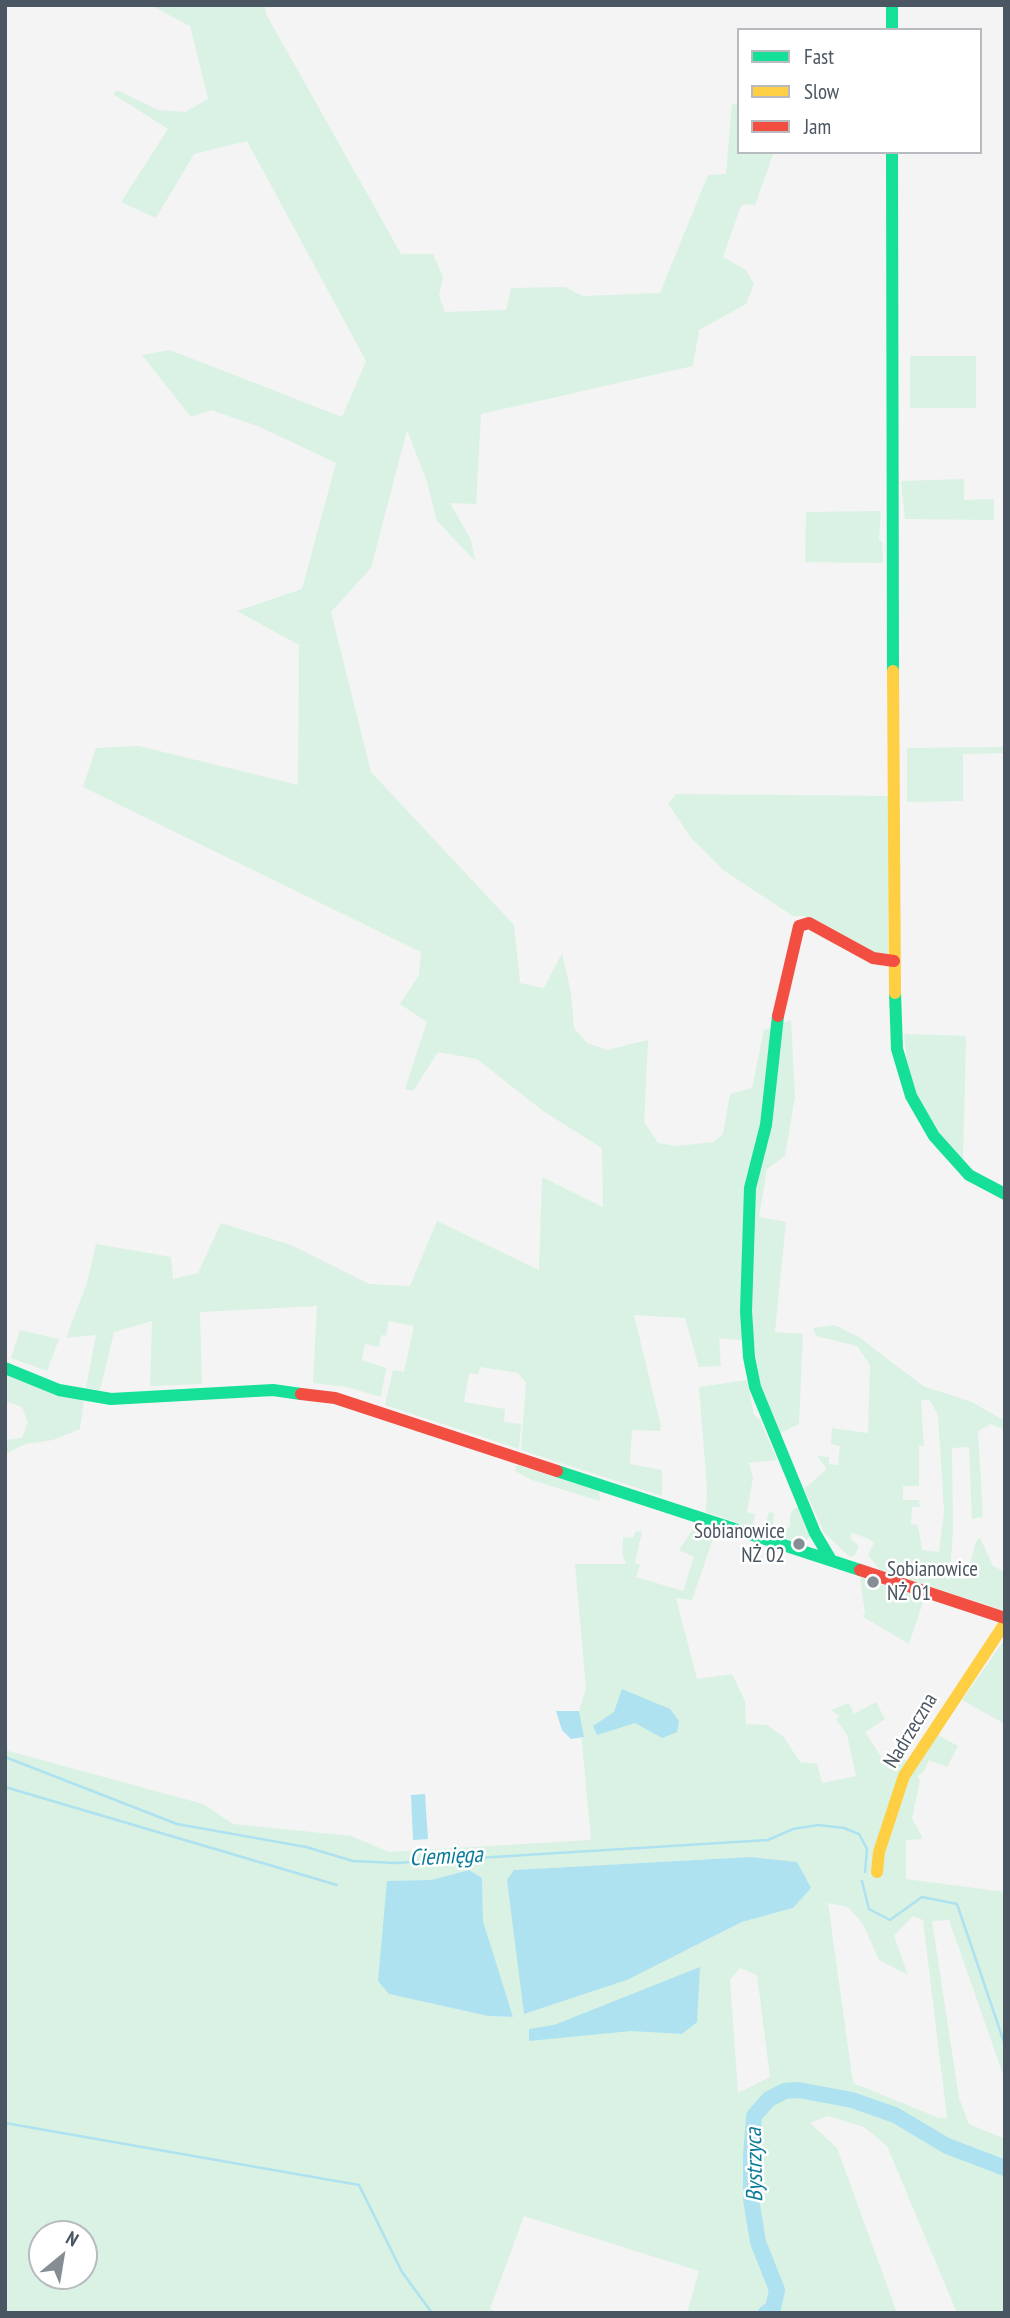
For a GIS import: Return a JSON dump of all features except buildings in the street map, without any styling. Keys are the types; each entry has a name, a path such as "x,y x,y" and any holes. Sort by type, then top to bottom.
{"street":[{"path":"892,5 892,28"},
{"path":"892,154 894,961 898,1056 916,1106 934,1136 956,1163 983,1184 1005,1194"},
{"path":"831,1560 815,1534 755,1387 749,1357 746,1311 750,1188 766,1125 777,1021 799,926 809,923 873,958 894,961"},
{"path":"5,1368 59,1390 111,1399 273,1390 334,1398 1005,1618"},
{"name":"Nadrzeczna","path":"877,1872 879,1852 904,1776 1005,1623"}],"green space":[{"path":"150,5 265,5 266,14 401,254 433,254 443,277 439,296 445,312 506,310 511,288 565,287 583,296 660,293 708,175 726,174 732,104 737,105 737,154 773,154 755,205 744,204 740,208 723,257 746,270 754,284 746,304 699,330 693,366 481,414 476,504 450,503 471,540 475,561 437,521 427,482 407,430 371,568 331,612 371,772 514,925 520,983 544,988 562,953 571,993 574,1028 587,1043 607,1050 648,1040 644,1122 658,1143 676,1146 714,1142 723,1134 730,1094 752,1088 764,1030 791,1020 795,1097 785,1156 767,1169 759,1217 786,1222 775,1332 803,1334 799,1424 779,1434 761,1393 754,1342 719,1338 721,1366 699,1367 685,1318 634,1315 661,1426 660,1431 632,1430 630,1464 662,1470 662,1496 521,1450 526,1383 518,1373 480,1367 478,1374 469,1373 464,1402 505,1409 504,1422 521,1424 519,1449 385,1405 393,1370 404,1372 414,1326 389,1321 386,1336 381,1335 379,1347 365,1344 362,1360 386,1368 381,1397 347,1387 313,1383 317,1306 200,1312 202,1384 150,1386 152,1321 114,1332 100,1390 86,1388 96,1335 66,1338 87,1283 96,1244 171,1257 173,1279 198,1273 221,1223 291,1245 369,1284 410,1286 437,1221 539,1270 542,1177 603,1207 602,1148 543,1111 477,1059 438,1052 413,1091 405,1089 427,1022 400,1004 419,975 421,952 83,787 96,748 139,746 298,785 299,645 237,611 302,589 336,463 260,427 211,410 191,417 142,355 170,350 342,417 366,361 247,141 194,154 156,218 121,202 168,129 113,94 117,90 158,110 185,112 208,99 190,26"},
{"path":"910,356 976,356 976,408 910,408"},
{"path":"964,479 964,500 994,499 994,520 905,519 901,481"},
{"path":"881,511 879,540 882,542 883,563 805,562 806,512"},
{"path":"1005,747 1005,753 963,754 963,801 907,802 907,748"},
{"path":"676,794 889,796 888,958 873,954 804,916 793,916 723,870 692,839 668,804"},
{"path":"904,1034 966,1036 963,1159 941,1135 915,1092 908,1071"},
{"path":"834,1325 859,1337 923,1386 972,1402 1005,1421 1005,1430 991,1424 978,1431 983,1517 972,1519 969,1447 952,1448 953,1529 950,1576 966,1579 976,1541 980,1538 993,1566 1005,1572 1005,1611 880,1570 868,1555 874,1543 869,1539 852,1533 850,1538 859,1546 855,1555 850,1557 825,1534 804,1489 827,1469 817,1456 829,1457 829,1464 838,1465 840,1446 831,1444 832,1428 868,1433 870,1365 857,1346 816,1336 813,1328","holes":["929,1399 938,1415 944,1511 939,1552 922,1550 918,1525 911,1524 912,1507 920,1507 919,1500 903,1500 903,1486 919,1486 919,1446 924,1446 921,1401"]},
{"path":"20,1330 59,1339 47,1371 11,1358"},
{"path":"5,1373 84,1400 80,1429 53,1440 25,1444 5,1454 5,1440 22,1438 28,1422 22,1407 5,1401"},
{"path":"747,1380 754,1415 760,1420 777,1460 749,1463 753,1478 747,1512 755,1514 753,1524 765,1527 769,1512 774,1513 773,1526 789,1528 791,1513 795,1508 802,1508 811,1535 806,1542 800,1543 706,1512 707,1489 699,1387"},
{"path":"517,1465 599,1491 600,1501 532,1480 515,1471"},
{"path":"696,1525 716,1530 692,1600 676,1598 697,1679 732,1674 745,1701 746,1724 767,1725 783,1736 800,1762 817,1764 822,1783 856,1776 847,1735 836,1719 840,1716 831,1710 849,1703 854,1714 876,1702 885,1719 865,1732 889,1769 905,1759 912,1769 938,1735 958,1746 947,1767 929,1760 924,1772 917,1776 920,1781 912,1818 923,1839 906,1840 906,1879 1005,1892 1005,2080 949,1920 932,1921 959,2098 969,2124 1005,2139 1005,2313 957,2313 887,2146 864,2127 828,2116 810,2123 837,2148 897,2313 687,2313 699,2271 524,2216 490,2309 499,2313 5,2313 5,1750 203,1804 233,1824 351,1836 389,1852 591,1840 579,1711 586,1688 575,1564 626,1564 622,1553 623,1537 633,1538 636,1531 642,1532 635,1563 640,1565 636,1577 683,1591 694,1557 679,1550","holes":["750,1857 796,1862 793,1908 742,1922 627,1980 524,2014 514,1870","469,1870 482,1878 483,1921 512,2017 488,2016 389,1994 387,1882 431,1880","828,1903 848,1907 863,1924 879,1960 908,1975 894,1936 913,1916 923,1920 947,2118 939,2118 853,2083","740,1968 757,1975 770,2077 738,2093 730,1980"]},
{"path":"860,1577 924,1599 909,1644 862,1616 865,1614"},
{"path":"1005,1639 1005,1724 962,1700"}],"water":[{"path":"622,1689 670,1709 679,1721 677,1732 662,1738 635,1723 597,1735 593,1726 614,1712"},
{"path":"556,1711 579,1711 584,1737 571,1739 562,1730"},
{"path":"425,1794 428,1839 413,1840 411,1795"},
{"path":"750,1857 797,1862 811,1888 793,1908 742,1922 627,1980 524,2014 507,1880 514,1870"},
{"path":"469,1870 482,1878 483,1921 513,2017 488,2016 389,1994 378,1981 387,1881 431,1880"},
{"path":"700,1967 697,2022 682,2034 631,2031 529,2041 529,2029 554,2025"}],"waterway":[{"name":"Ciemięga","path":"5,1757 177,1824 306,1847 353,1861 396,1863 768,1840 793,1829 818,1825 844,1828 859,1834 867,1849 865,1872"},
{"path":"5,1787 337,1885"},
{"name":"Ciemięga","path":"862,1881 869,1909 890,1920 922,1897 957,1904 1005,2045"},
{"name":"Bystrzyca","path":"766,2313 773,2308 777,2290 758,2242 751,2199 751,2157 754,2116 769,2099 785,2091 799,2090 852,2100 895,2115 947,2146 1005,2168"},
{"path":"5,2123 359,2185 402,2272 432,2313"}],"traffic: fast":[{"path":"892,5 892,28"},
{"path":"892,154 893,671"},
{"path":"895,993 897,1049 911,1096 934,1136 969,1175 1005,1194"},
{"path":"778,1016 766,1125 750,1188 746,1311 749,1357 755,1387 815,1533 831,1560"},
{"path":"5,1368 59,1390 111,1399 273,1390 301,1394"},
{"path":"557,1471 860,1570"}],"traffic: slow":[{"path":"893,671 895,993"},
{"path":"877,1872 879,1852 904,1776 1005,1623"}],"traffic: jam":[{"path":"778,1016 799,926 809,923 873,958 894,961"},
{"path":"301,1394 335,1398 557,1471"},
{"path":"860,1570 1005,1618"}],"place":[{"name":"Sobianowice NŻ 02","path":"799,1544"},
{"name":"Sobianowice NŻ 01","path":"873,1582"}]}
